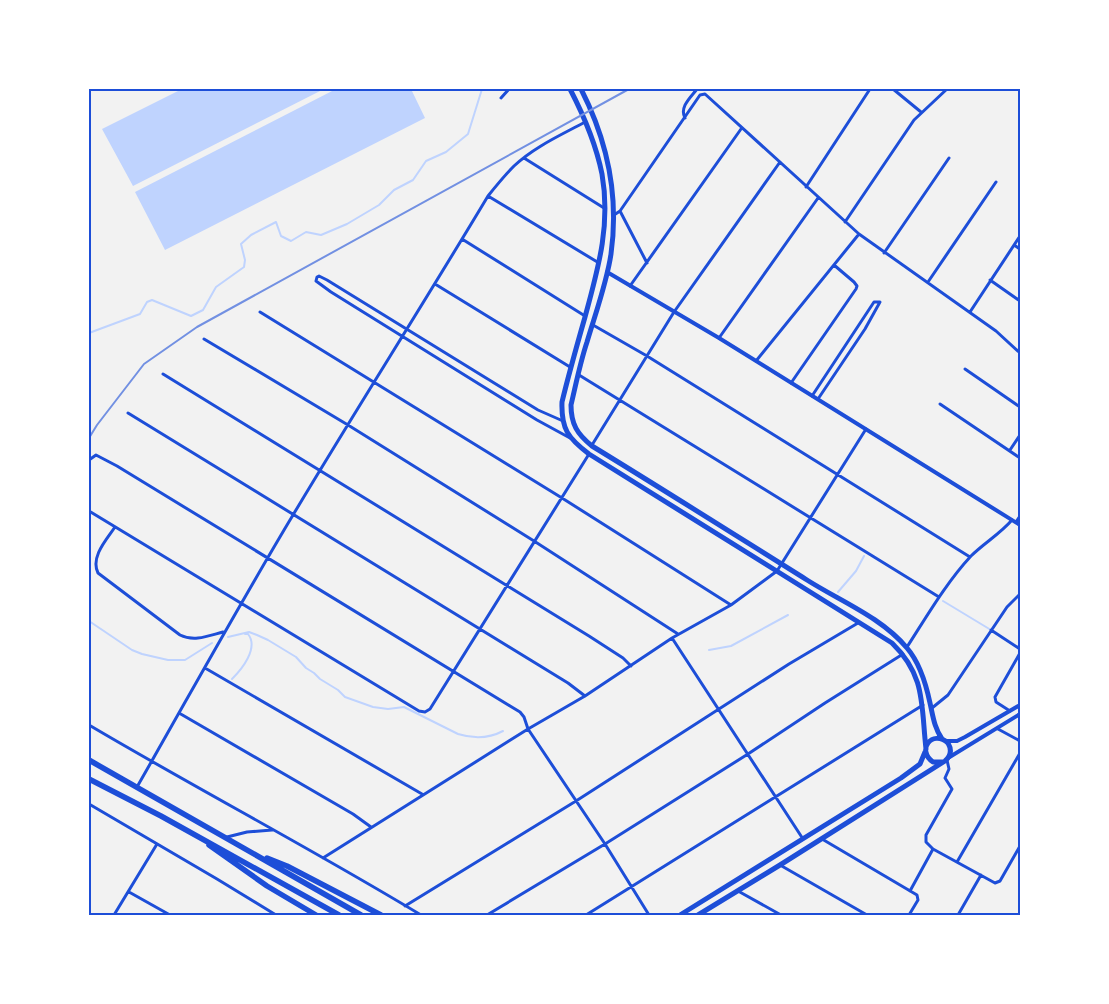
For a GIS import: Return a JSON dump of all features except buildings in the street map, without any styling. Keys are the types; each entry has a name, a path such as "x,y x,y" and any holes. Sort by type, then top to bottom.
{"highway":[{"path":"89,760 360,915"},
{"path":"89,779 198,836 339,915"},
{"path":"198,836 240,868 316,915"},
{"path":"249,851 287,866 382,915"}],"main road":[{"path":"570,89 586,122 602,174 605,208 600,264 562,402 563,421 570,438 589,454 892,643 904,654 918,682 923,705 926,750 930,760 933,762 946,760"},
{"path":"581,89 595,118 604,146 610,172 614,215 611,256 571,405 573,424 578,433 592,446 884,627 907,647 921,671 936,729 950,749 946,760 698,915"},
{"path":"578,343 586,344"},
{"path":"741,548 745,542"},
{"path":"753,555 757,550"},
{"path":"680,915 914,769 920,764 930,741 933,739 944,740"}],"street":[{"path":"501,98 508,89"},
{"path":"685,118 683,110 697,89"},
{"path":"806,187 870,89"},
{"path":"893,89 921,112"},
{"path":"845,222 914,120 947,89"},
{"path":"614,215 620,211 703,93 859,234 996,331 1020,353"},
{"path":"137,787 205,668 223,632 293,514 488,196 524,158 552,140 586,122"},
{"path":"630,286 742,129"},
{"path":"524,158 605,208"},
{"path":"884,253 949,158"},
{"path":"592,446 674,312 780,162"},
{"path":"928,282 996,182"},
{"path":"488,196 600,264"},
{"path":"719,338 818,198"},
{"path":"620,211 647,263"},
{"path":"756,361 859,234"},
{"path":"970,312 1020,236"},
{"path":"462,239 585,316"},
{"path":"1014,245 1020,249"},
{"path":"791,383 857,286 834,265"},
{"path":"607,272 719,338 1016,522"},
{"path":"563,421 548,416 327,280 319,276 317,277 316,280 331,292 537,420 570,438"},
{"path":"990,280 1020,300"},
{"path":"435,284 571,367"},
{"path":"812,396 874,302 880,302 865,329 818,399"},
{"path":"260,312 562,498 731,605"},
{"path":"592,324 647,356 970,557"},
{"path":"859,325 865,329"},
{"path":"204,339 348,425 534,541 678,634"},
{"path":"836,359 842,363"},
{"path":"965,369 1020,407"},
{"path":"163,374 589,636 631,666"},
{"path":"475,381 480,375"},
{"path":"579,375 939,597"},
{"path":"940,404 1020,458"},
{"path":"128,413 480,628 568,683 585,696"},
{"path":"323,858 422,794 585,696 678,634 731,605 777,571 866,429"},
{"path":"1010,450 1020,435"},
{"path":"89,511 419,711 425,712 430,709 589,454"},
{"path":"89,460 96,455 102,457 520,712 528,729 606,844 649,915"},
{"path":"907,647 939,597 970,557 1016,522 1020,516"},
{"path":"115,527 98,554 96,568 98,573 180,635 188,639 223,632"},
{"path":"931,709 948,696 1007,607 1019,596"},
{"path":"405,906 576,801 789,664 858,623"},
{"path":"991,630 1020,649"},
{"path":"672,638 804,839"},
{"path":"1010,712 996,702 995,697 1020,653"},
{"path":"487,915 606,844 748,754 824,702 904,654"},
{"path":"205,668 422,794"},
{"path":"586,915 923,705"},
{"path":"944,740 957,740 965,737 1020,705"},
{"path":"179,713 353,814 372,827"},
{"path":"1020,714 946,760 949,766 945,778 952,789 925,840 933,849 995,883 1000,881 1020,846"},
{"path":"89,725 421,915"},
{"path":"998,729 1020,741"},
{"path":"957,862 1020,753"},
{"path":"89,804 276,915"},
{"path":"226,838 246,832 273,830"},
{"path":"822,839 917,896 916,904 909,915"},
{"path":"114,915 157,844"},
{"path":"910,891 933,849"},
{"path":"780,865 867,915"},
{"path":"959,915 981,876"},
{"path":"738,891 781,915"},
{"path":"128,892 170,915"}],"water":[{"path":"182,89 324,89 133,186 102,129"},
{"path":"336,89 411,89 425,118 165,250 135,192"}],"waterway":[{"path":"89,333 140,314 147,302 152,300 191,316 203,310 216,287 244,267 245,260 241,244 251,235 276,222 281,236 291,241 306,232 321,235 347,224 379,205 394,190 413,180 426,161 446,152 468,134 482,89"},
{"path":"838,592 856,571 864,556"},
{"path":"943,601 991,630"},
{"path":"709,650 731,646 788,615"},
{"path":"89,621 132,650 168,660 185,660 212,643"},
{"path":"228,637 249,632 268,640 296,657 306,668 345,697 373,707 388,709 404,707 458,734 470,737 486,737 503,731"},
{"path":"232,679 248,658 252,646 248,634 245,634"}],"railway":[{"path":"89,438 144,364 197,327 629,89"}]}
